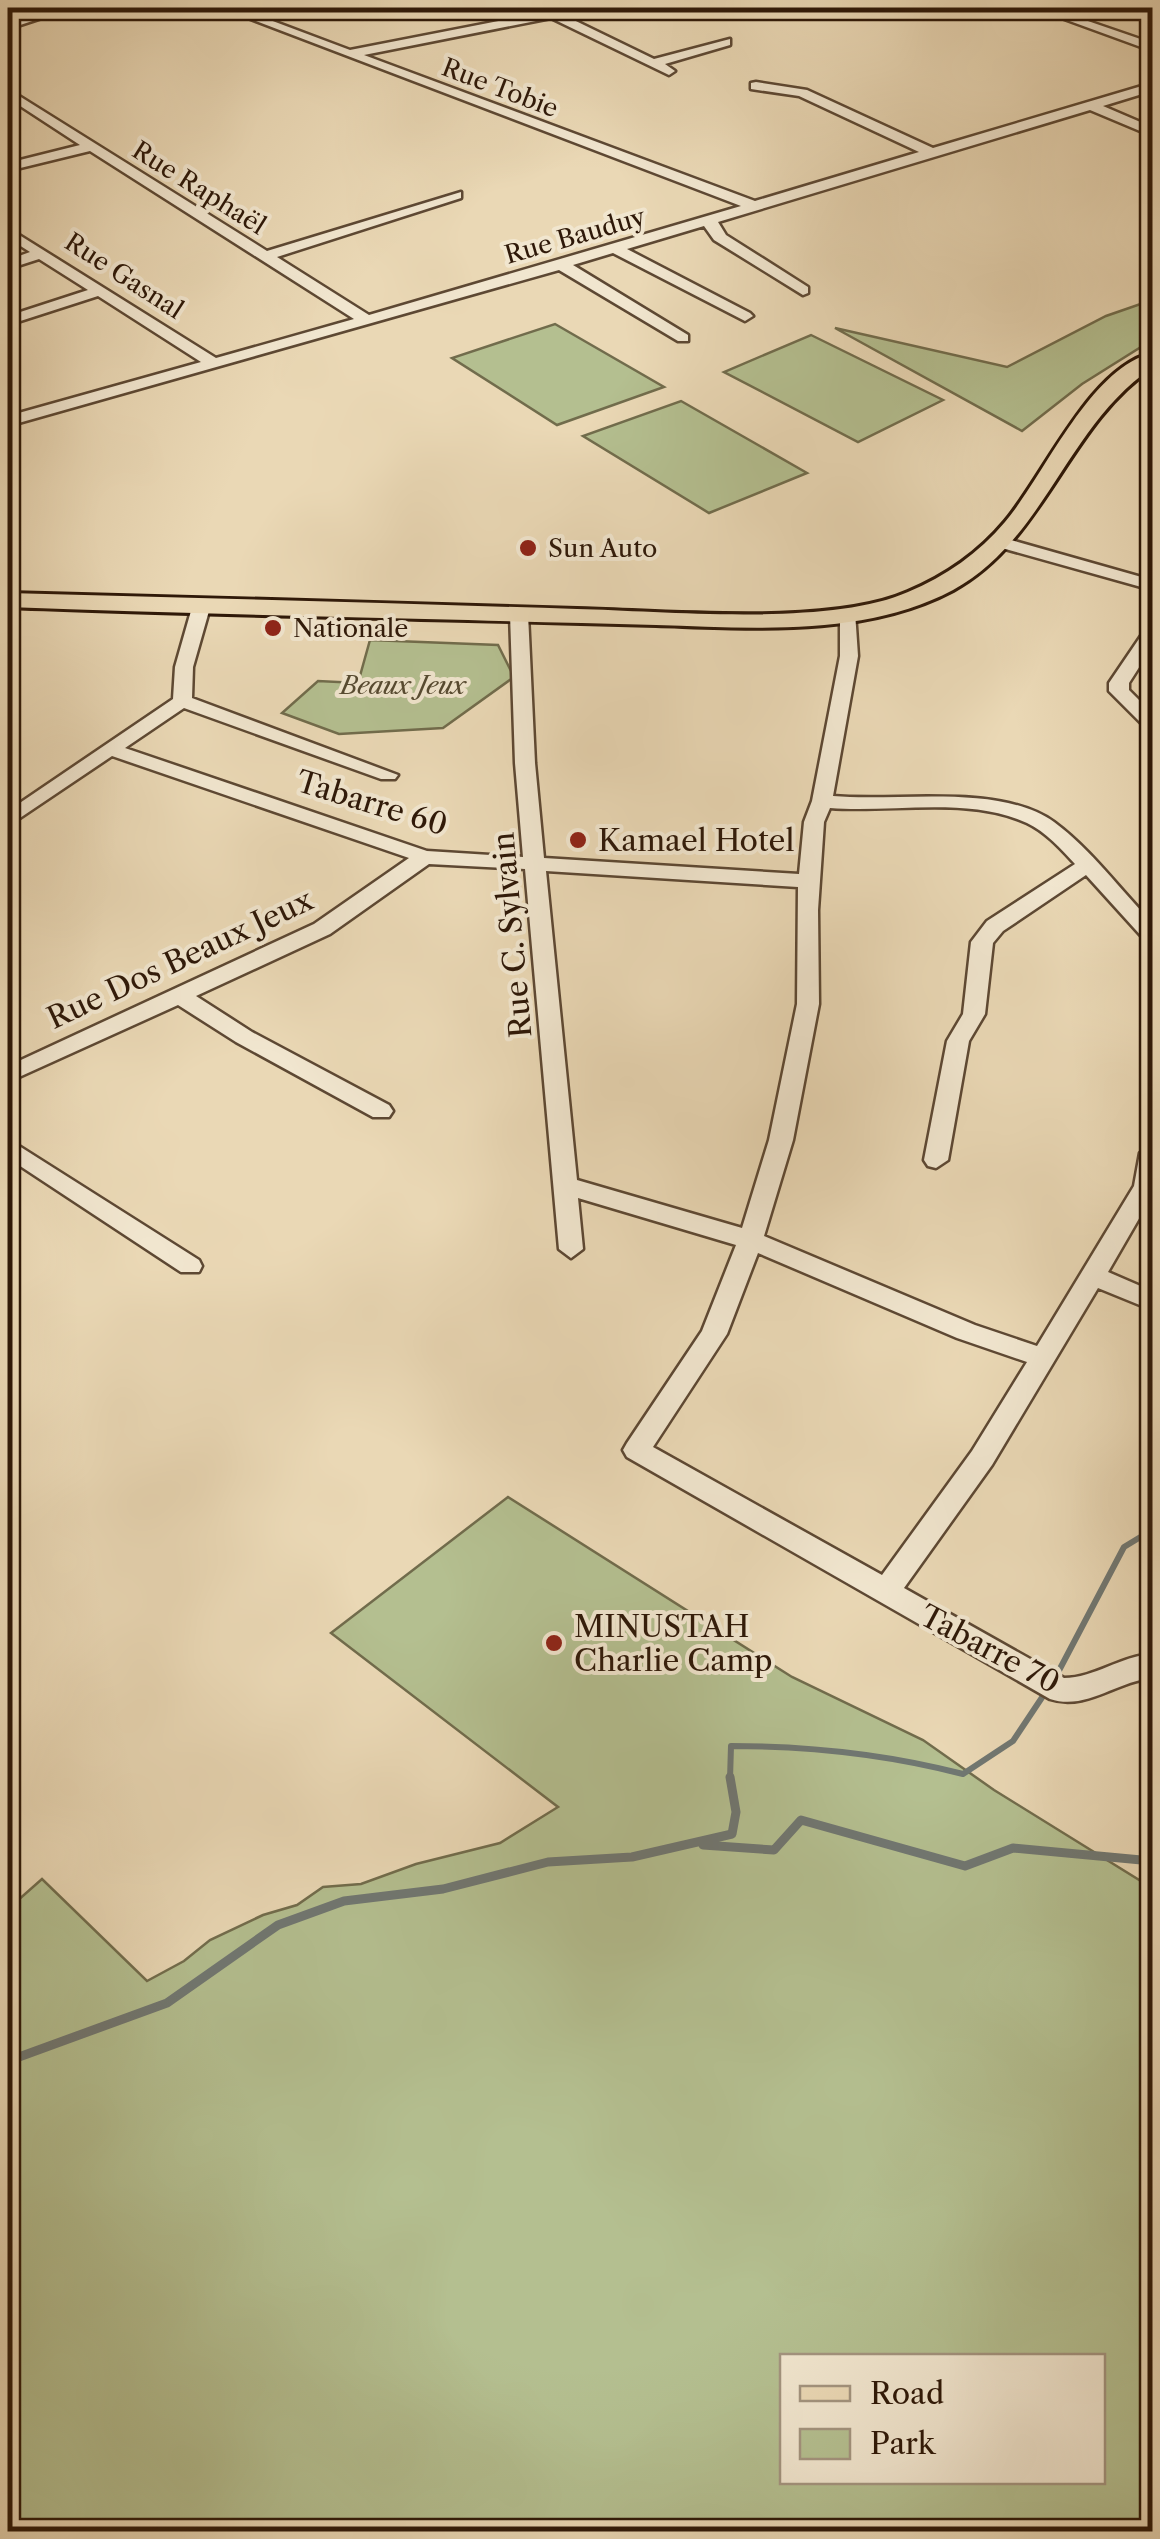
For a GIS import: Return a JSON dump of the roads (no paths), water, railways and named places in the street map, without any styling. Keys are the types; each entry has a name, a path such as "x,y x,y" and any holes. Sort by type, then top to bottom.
{"main road":[{"path":"8,600 733,620 848,616 918,598 968,569 1042,487 1081,420 1104,393 1152,358"}],"street":[{"path":"8,25 66,8"},
{"name":"Rue Tobie","path":"228,8 756,207"},
{"path":"1040,8 1152,47"},
{"path":"348,54 546,11 670,71"},
{"path":"654,64 726,42"},
{"path":"756,86 802,93 934,154"},
{"name":"Rue Bauduy","path":"8,421 756,207 1152,87"},
{"name":"Rue Raphaël","path":"8,93 366,320"},
{"path":"1092,106 1152,132"},
{"path":"8,167 92,146"},
{"path":"266,256 456,196"},
{"path":"707,221 716,227 719,236 802,290"},
{"name":"Rue Gasnal","path":"8,232 213,363"},
{"path":"614,248 746,316"},
{"path":"8,265 41,253"},
{"path":"560,264 683,338"},
{"path":"8,320 100,291"},
{"path":"997,541 1152,585"},
{"path":"182,701 184,667 202,604"},
{"name":"Rue C. Sylvain","path":"519,614 525,763 571,1249"},
{"path":"750,1241 780,1140 808,1004 805,950 814,822 822,801 849,656 848,616"},
{"path":"1152,634 1119,683 1119,691 1152,723"},
{"path":"8,820 182,701"},
{"path":"182,701 388,775"},
{"name":"Tabarre 60","path":"110,750 425,856 812,881"},
{"path":"822,801 956,804 1035,818 1055,832 1152,934"},
{"name":"Rue Dos Beaux Jeux","path":"8,1076 322,928 425,856"},
{"path":"936,1160 958,1040 974,1014 982,942 995,926 1086,866"},
{"path":"177,994 244,1037 381,1111"},
{"path":"8,1146 190,1266"},
{"path":"886,1593 982,1458 1093,1276 1146,1186 1152,1153"},
{"path":"565,1185 750,1241 924,1317 1041,1357"},
{"name":"Tabarre 70","path":"750,1241 714,1334 636,1450 1060,1690 1080,1691 1122,1668 1152,1666"},
{"path":"1093,1276 1152,1301"}],"waterway":[{"path":"1054,1680 1124,1547 1152,1530"},
{"path":"730,1777 731,1746 848,1752 963,1774 1013,1741 1047,1690"},
{"path":"8,2061 167,2003 278,1925 344,1901 443,1889 548,1862 632,1857 732,1834 736,1812 730,1777"},
{"path":"703,1845 774,1850 801,1820 965,1866 1013,1848 1152,1861"}],"place":[{"name":"Sun Auto","path":"528,548"},
{"name":"Nationale","path":"273,628"},
{"name":"Kamael Hotel","path":"578,840"},
{"name":"MINUSTAH Charlie Camp","path":"554,1643"}],"park label":[{"name":"Beaux Jeux","path":"403,685"}]}
